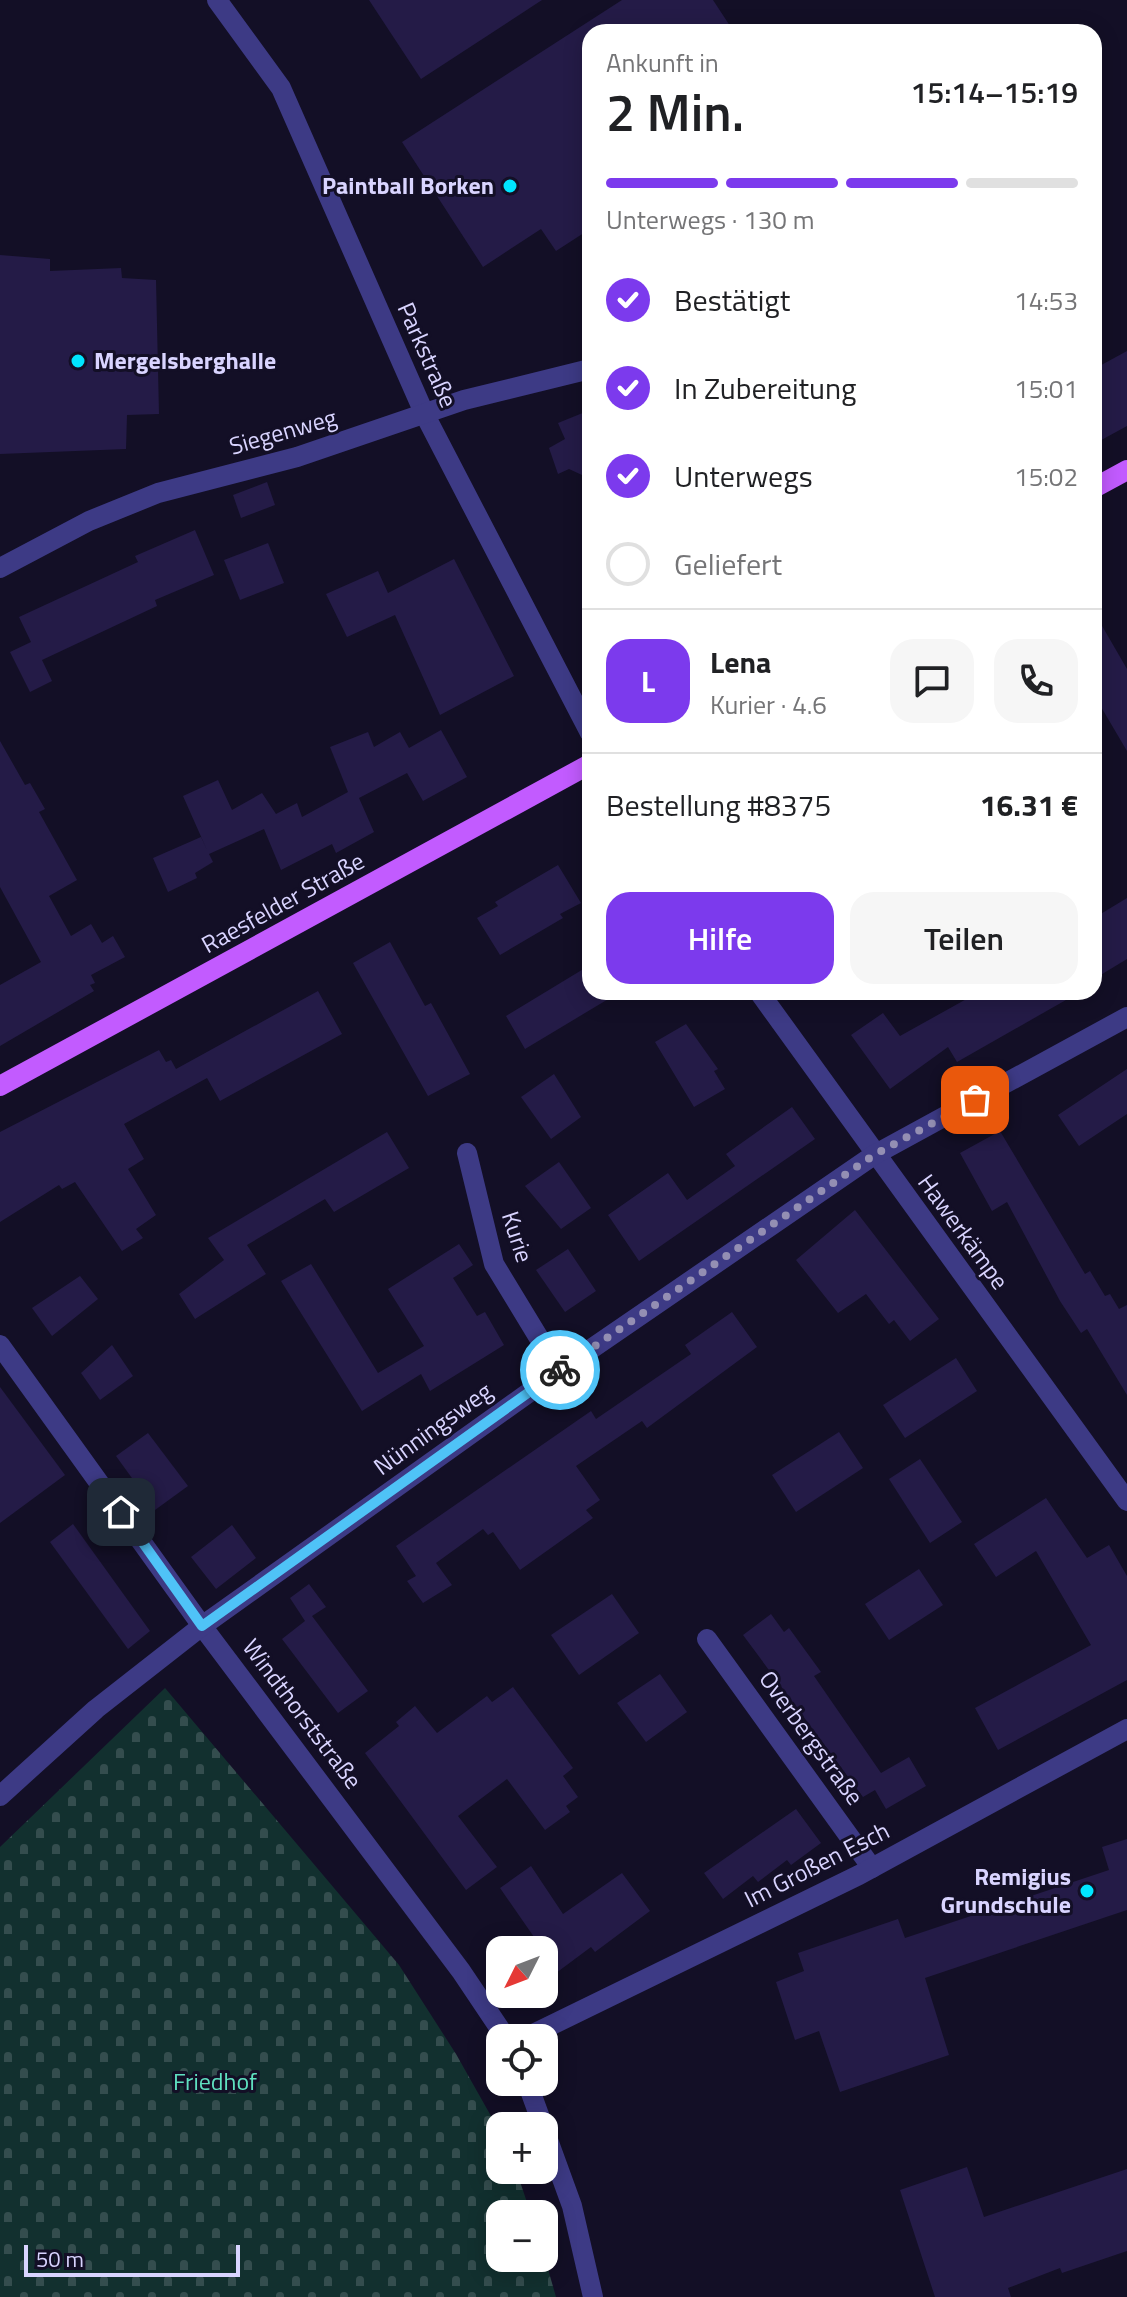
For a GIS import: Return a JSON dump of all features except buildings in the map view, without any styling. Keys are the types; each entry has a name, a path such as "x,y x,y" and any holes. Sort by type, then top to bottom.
{"main road":[{"path":"1102,484 1127,470"},
{"name":"Raesfelder Straße","path":"0,1086 582,768"}],"street":[{"name":"Parkstraße","path":"217,0 281,88 425,415 582,718"},
{"name":"Siegenweg","path":"0,568 89,521 158,493 297,457 464,400 582,371"},
{"name":"Hawerkämpe","path":"765,1000 1127,1501"},
{"name":"Nünningsweg","path":"0,1796 96,1709 202,1626 559,1371 874,1155 1127,1017"},
{"name":"Kurie","path":"467,1153 494,1264 559,1371"},
{"name":"Windthorststraße","path":"0,1345 202,1626 461,1971 497,2024"},
{"name":"Overbergstraße","path":"707,1639 872,1868"},
{"name":"Im Großen Esch","path":"554,2024 872,1868 1127,1729"},
{"path":"558,2166 572,2206 593,2297"}],"green space":[{"name":"Friedhof","path":"165,1688 399,1965 489,2112 486,2112 486,2184 521,2184 526,2200 486,2200 486,2272 549,2272 556,2297 0,2297 0,1847"}],"way so far":[{"path":"560,1370 874,1155 975,1100"}],"place":[{"name":"Paintball Borken","path":"510,186"},
{"name":"Mergelsberghalle","path":"78,361"},
{"name":"Remigius Grundschule","path":"1087,1891"}],"route":[{"path":"121,1512 202,1626 560,1370"}]}
